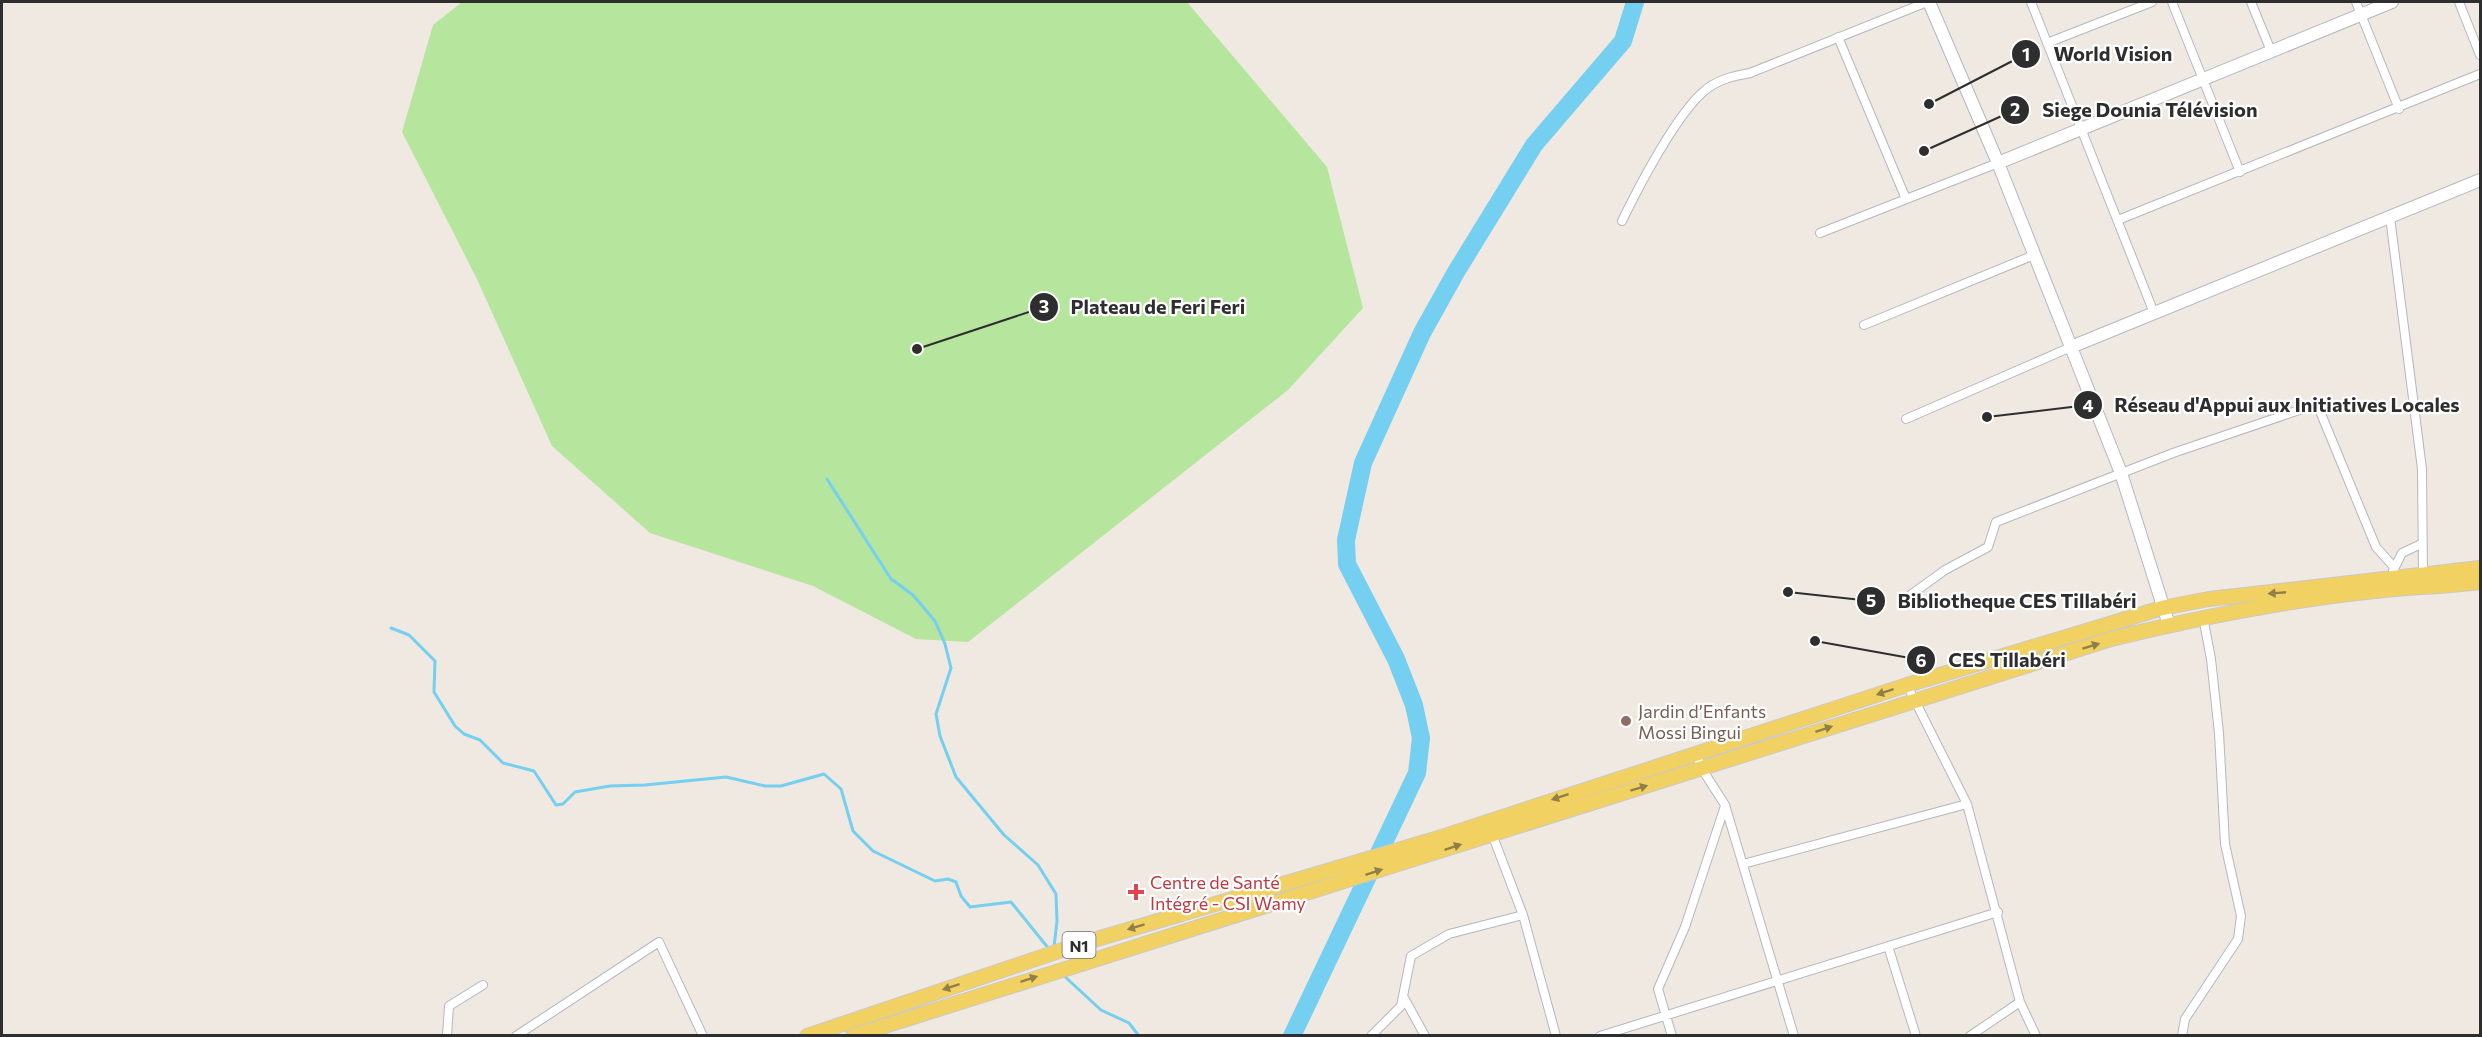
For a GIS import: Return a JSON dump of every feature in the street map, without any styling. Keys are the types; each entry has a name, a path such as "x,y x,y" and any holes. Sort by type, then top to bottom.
{"main road":[{"name":"N1","path":"853,1035 1351,879 1397,858 1696,753 1906,685 2162,608 2209,599 2392,573 2423,575 2481,568"},
{"name":"N1","path":"807,1035 827,1032 1080,944 1354,864 1397,858 1492,834 2101,642 2203,617 2384,590 2481,582"},
{"path":"1247,895 1251,909"}],"street":[{"path":"1622,221 1683,114 1704,91 1723,79 1750,73 1928,2 1998,163 2121,473 2169,625"},
{"path":"2031,2 2154,314"},
{"path":"2047,43 2152,2"},
{"path":"2172,2 2241,172"},
{"path":"2251,2 2271,51"},
{"path":"2356,2 2399,109"},
{"path":"1820,233 2392,2"},
{"path":"2459,2 2481,55"},
{"path":"1838,37 1906,199"},
{"path":"2118,220 2399,109 2481,74"},
{"path":"1906,419 2071,348 2481,180"},
{"path":"2390,217 2422,469 2423,575"},
{"path":"1864,325 2034,255"},
{"path":"1909,596 1945,570 1988,547 1996,522 2121,473 2317,404 2376,547 2392,573"},
{"path":"2392,573 2402,553 2421,544"},
{"path":"2181,1035 2185,1019 2238,939 2241,916 2225,844 2219,733 2211,659 2203,617"},
{"path":"1906,685 1967,804 1998,912 2020,1002 2036,1035"},
{"path":"1696,753 1702,769 1725,805 1794,1035"},
{"path":"1743,864 1967,804"},
{"path":"1672,1035 1658,989 1685,927 1725,805"},
{"path":"1492,834 1523,915 1556,1035"},
{"path":"1600,1035 1998,912"},
{"path":"1371,1035 1401,1006 1411,956 1449,934 1523,915"},
{"path":"516,1035 659,942 703,1035"},
{"path":"1888,946 1916,1035"},
{"path":"447,1035 449,1006 483,985"},
{"path":"1403,996 1425,1035"},
{"path":"1970,1035 2020,1002"}],"green space":[{"path":"462,2 1187,2 1327,167 1363,308 1288,390 968,642 916,639 813,586 650,533 552,446 476,277 402,132 433,25"}],"waterway":[{"path":"1292,1036 1417,773 1421,738 1414,705 1396,659 1347,564 1346,540 1363,463 1422,333 1456,272 1534,145 1623,41 1635,2"},
{"path":"827,479 891,579 913,595 935,621 945,644 951,668 936,714 940,736 956,777 1004,835 1038,865 1056,894 1057,921 1054,947"},
{"path":"391,628 409,635 435,661 434,692 455,726 464,734 480,740 503,763 534,771 556,805 563,804 575,792 610,786 726,777 765,786 781,786 824,774 841,789 853,831 873,851 935,881 948,879 956,882 961,896 970,907 1011,902 1049,949"},
{"path":"1062,974 1101,1010 1129,1023 1139,1036"}],"place":[{"name":"World Vision","path":"1929,104"},
{"name":"Siege Dounia Télévision","path":"1924,151"},
{"name":"Plateau de Feri Feri","path":"917,349"},
{"name":"Réseau d'Appui aux Initiatives Locales","path":"1987,417"},
{"name":"Bibliotheque CES Tillabéri","path":"1788,592"},
{"name":"CES Tillabéri","path":"1815,641"},
{"name":"Jardin d’Enfants Mossi Bingui","path":"1626,721"},
{"name":"Centre de Santé Intégré - CSI Wamy","path":"1136,892"}]}
